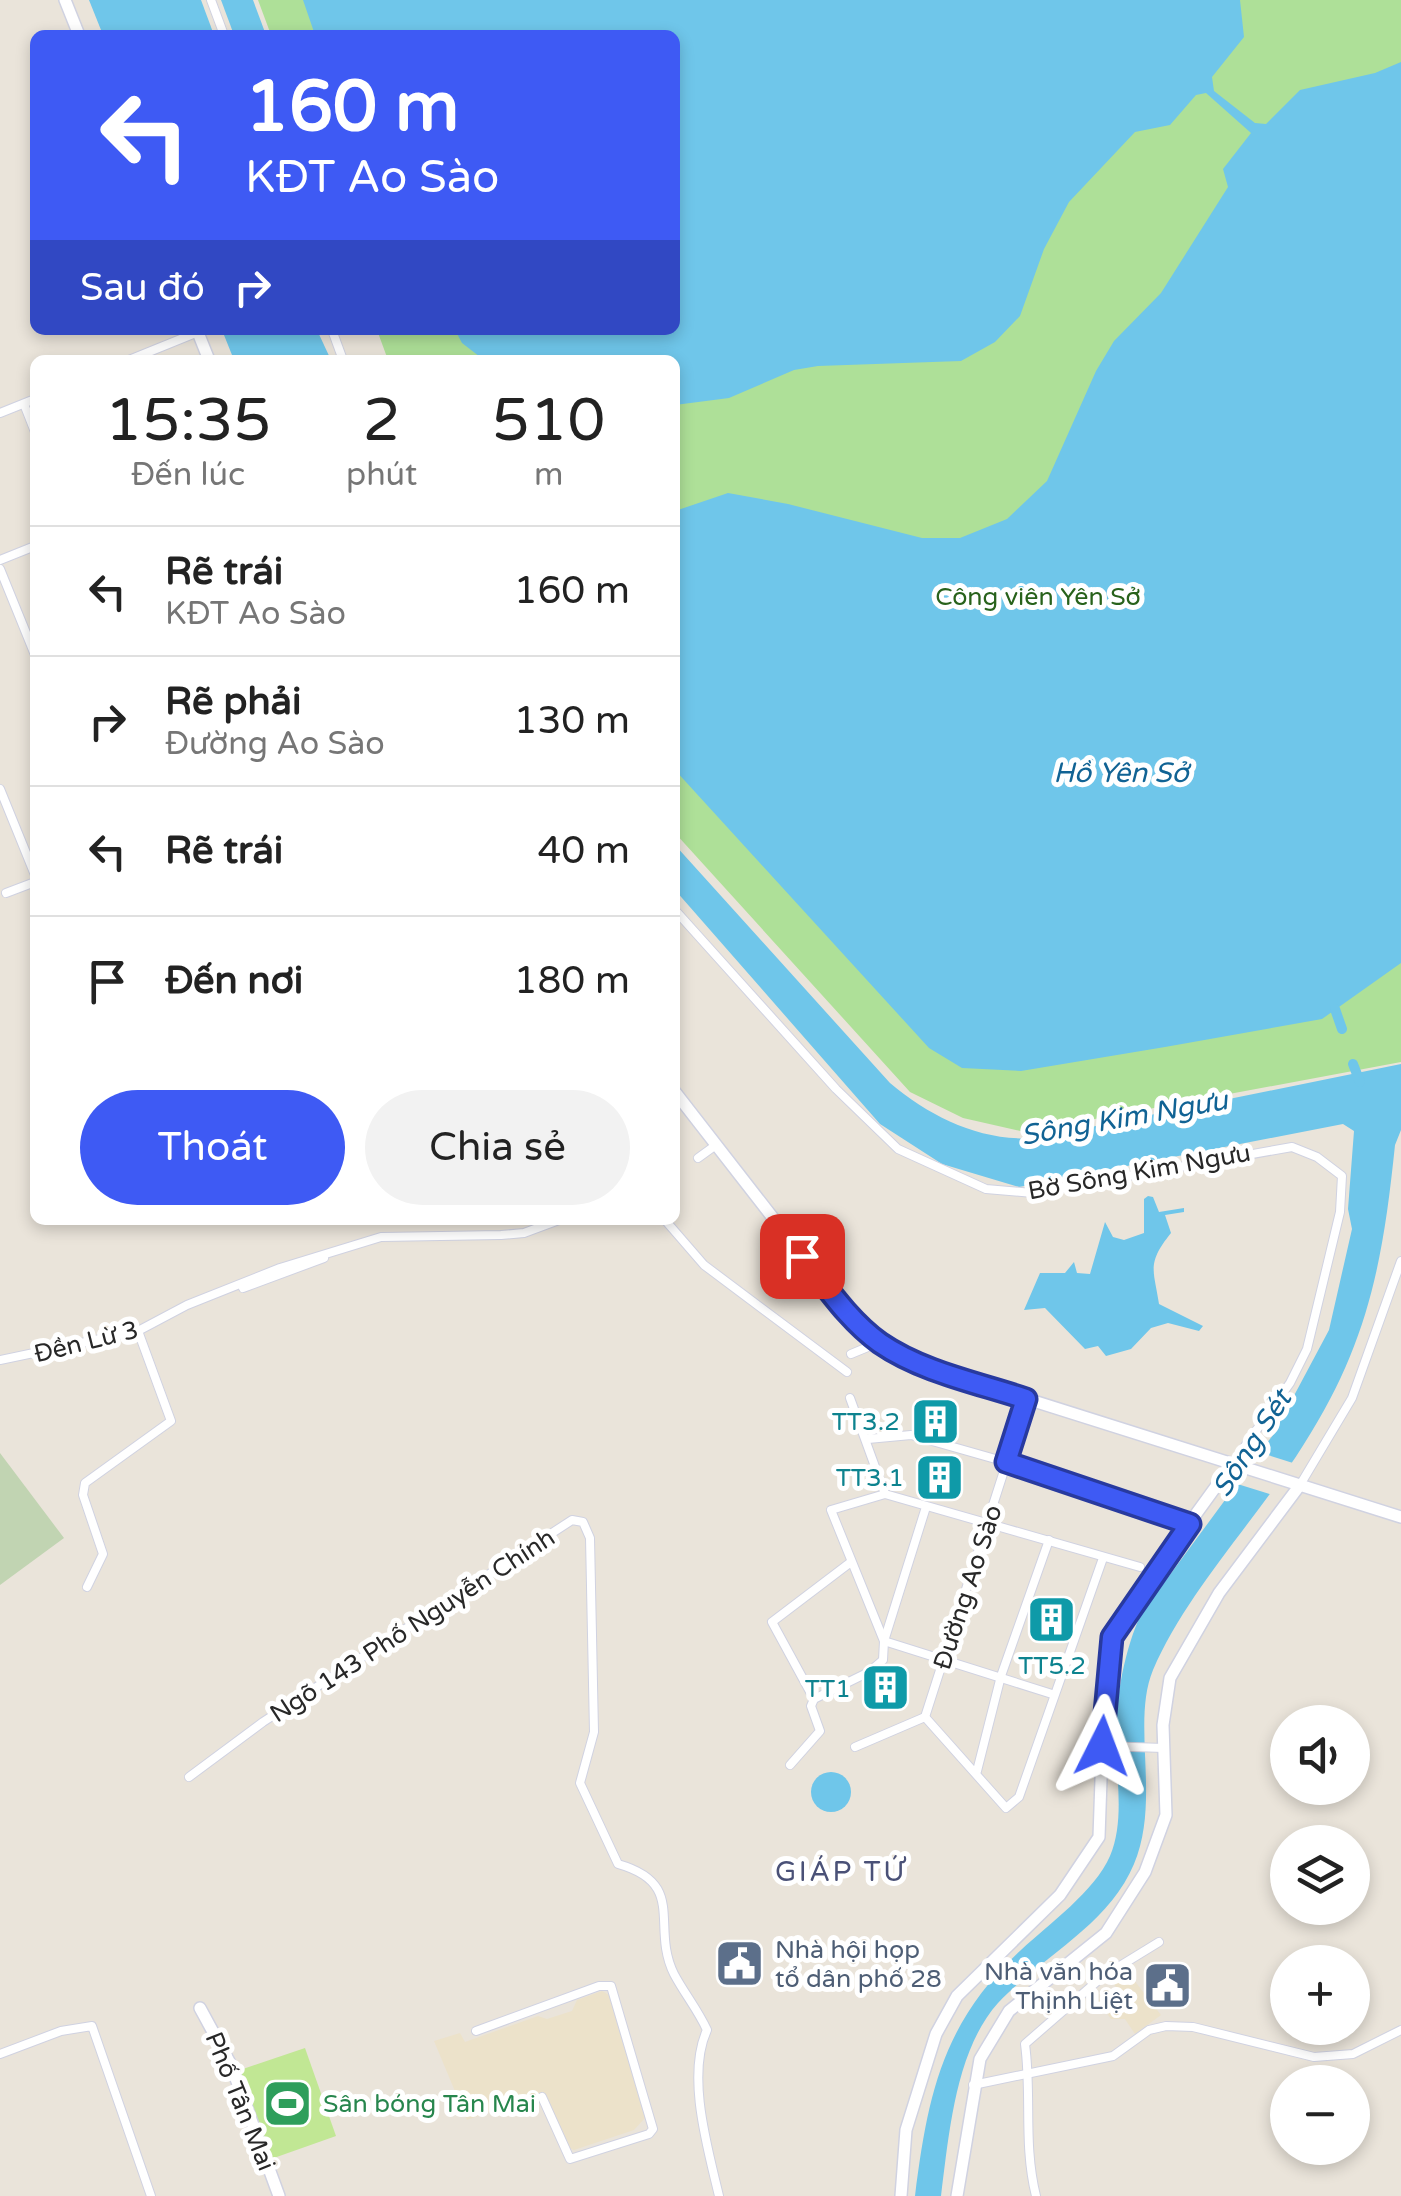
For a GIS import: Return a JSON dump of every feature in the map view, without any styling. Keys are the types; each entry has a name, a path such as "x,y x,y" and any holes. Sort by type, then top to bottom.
{"street":[{"path":"65,0 77,30"},
{"path":"211,0 222,30"},
{"path":"141,355 188,335"},
{"path":"0,414 30,401"},
{"path":"24,404 30,419"},
{"path":"0,560 30,548"},
{"path":"0,568 30,643"},
{"path":"0,789 30,866"},
{"path":"6,894 30,882"},
{"name":"Bờ Sông Kim Ngưu","path":"680,915 885,1139 916,1160 959,1180 1008,1194 1044,1192 1292,1147 1318,1157 1345,1181 1307,1349 1290,1383 1237,1464"},
{"path":"680,1098 847,1312 880,1342 919,1363 1026,1399 1401,1517"},
{"path":"698,1158 716,1145"},
{"name":"Đền Lừ 3","path":"0,1360 138,1331 224,1290 381,1237 524,1234 546,1225"},
{"path":"669,1225 704,1265 847,1372"},
{"path":"956,2196 980,2059 1009,2011 1106,1933 1144,1872 1166,1815 1157,1748 1170,1678 1219,1593 1300,1485 1352,1398 1401,1261"},
{"path":"87,1586 103,1554 84,1496 85,1483 171,1420 138,1331"},
{"path":"851,1354 880,1342"},
{"path":"850,1398 885,1494"},
{"name":"Đường Ao Sào","path":"925,1717 1026,1399"},
{"path":"868,1439 911,1435 1006,1462 1190,1524"},
{"path":"901,2196 906,2130 936,2034 965,1986 1060,1895 1099,1837 1109,1746 1112,1637 1237,1464"},
{"path":"884,1641 831,1510 885,1494 1140,1568"},
{"path":"790,1765 820,1731 812,1706 814,1700 870,1672 883,1660 884,1641 926,1508"},
{"name":"Ngõ 143 Phố Nguyễn Chính","path":"189,1778 264,1722 572,1520 584,1522 590,1557 594,1725 580,1783 606,1846 618,1864 646,1872 658,1889 673,1972 707,2030 698,2061 706,2152 720,2196"},
{"path":"976,1771 1001,1676 1049,1540"},
{"path":"856,1748 925,1717 1006,1808 1019,1797 1052,1694 1103,1558"},
{"path":"814,1700 772,1622 850,1562"},
{"path":"884,1641 1052,1694"},
{"path":"1109,1746 1157,1748"},
{"path":"1036,2196 1025,2135 1029,2072 1025,2044 1102,1977 1159,1942"},
{"path":"476,2031 598,1986 612,1986 654,2128 649,2134 570,2159 542,2097"},
{"name":"Phố Tân Mai","path":"200,2008 231,2066 279,2196"},
{"path":"0,2054 60,2031 92,2026 151,2196"},
{"path":"973,2084 1059,2070 1113,2056 1149,2030 1166,2026 1223,2034 1290,2054 1337,2057 1354,2054 1401,2030"}],"shaded area":[{"path":"1123,1966 1161,2015 1135,2034 1125,2019 1111,2019 1098,2001 1116,1987 1109,1977"},
{"path":"602,1991 609,1995 645,2118 634,2130 574,2150 566,2147 541,2093 467,2120 434,2041 460,2033 465,2042 538,2016 547,2019 572,2011 577,2000"}],"green space":[{"name":"Hồ Yên Sở","path":"258,0 1401,0 1401,1062 1025,1132 963,1118 910,1092 680,839 680,355 386,355 379,335 680,335 680,30 269,30"},
{"path":"0,1453 64,1538 0,1585"},
{"name":"Sân bóng Tân Mai","path":"305,2048 336,2136 271,2159 240,2070"}],"water":[{"path":"89,0 201,0 212,30 101,30"},
{"path":"221,0 253,0 264,30 232,30"},
{"name":"Hồ Yên Sở","path":"303,0 1240,0 1244,37 1212,77 1214,91 1255,123 1266,124 1300,90 1375,73 1401,62 1401,963 1322,1019 1021,1071 962,1068 929,1048 680,775 680,509 728,493 922,538 960,538 1007,519 1047,481 1096,371 1114,341 1161,293 1228,187 1223,169 1251,133 1206,93 1196,95 1170,125 1135,132 1069,202 1044,249 1020,316 995,342 961,361 818,366 794,370 729,398 680,404 680,355 478,355 458,335 680,335 680,30 313,30"},
{"path":"224,335 319,335 329,355 232,355"},
{"path":"680,851 890,1083 940,1117 977,1132 1037,1138 1401,1064 1401,1130 1395,1145 1378,1265 1344,1372 1286,1472 1204,1583 1167,1641 1147,1691 1145,1814 1134,1864 1108,1905 1015,1986 984,2023 972,2045 956,2095 941,2196 915,2196 934,2092 957,2032 995,1977 1094,1882 1115,1842 1119,1693 1125,1660 1141,1614 1273,1435 1329,1330 1352,1229 1348,1209 1354,1131 1343,1124 1019,1187 942,1164 880,1124 680,896"},
{"path":"1153,1197 1159,1212 1184,1208 1184,1212 1165,1215 1171,1233 1158,1252 1154,1275 1159,1304 1203,1326 1199,1331 1168,1323 1151,1328 1131,1349 1106,1356 1098,1346 1085,1349 1045,1308 1024,1310 1040,1273 1065,1273 1074,1262 1077,1273 1090,1274 1105,1222 1113,1237 1124,1240 1144,1233 1144,1199"},
{"path":"831,1772 845,1778 851,1792 845,1806 831,1812 817,1806 811,1792 817,1778"}],"pier":[{"path":"1255,1451 1293,1463 1273,1495 1231,1482"}],"waterway":[{"path":"1335,1009 1342,1029"},
{"path":"1353,1064 1360,1082"}],"place":[{"name":"TT3.2","path":"935,1421"},
{"name":"TT3.1","path":"939,1477"},
{"name":"TT5.2","path":"1052,1619"},
{"name":"TT1","path":"886,1688"},
{"name":"Nhà hội họp tổ dân phố 28","path":"740,1963"},
{"name":"Nhà văn hóa Thịnh Liệt","path":"1168,1985"},
{"name":"Sân bóng Tân Mai","path":"288,2103"}],"district":[{"name":"GIÁP TỨ","path":"841,1871"}],"route":[{"path":"802,1256 860,1326 895,1352 944,1373 1026,1399 1006,1462 1190,1524 1130,1605 1112,1637 1102,1746"}],"park label":[{"name":"Công viên Yên Sở","path":"1038,596"}],"water label":[{"name":"Sông Kim Ngưu","path":"1124,1117"},
{"name":"Sông Sét","path":"1251,1443"}]}
